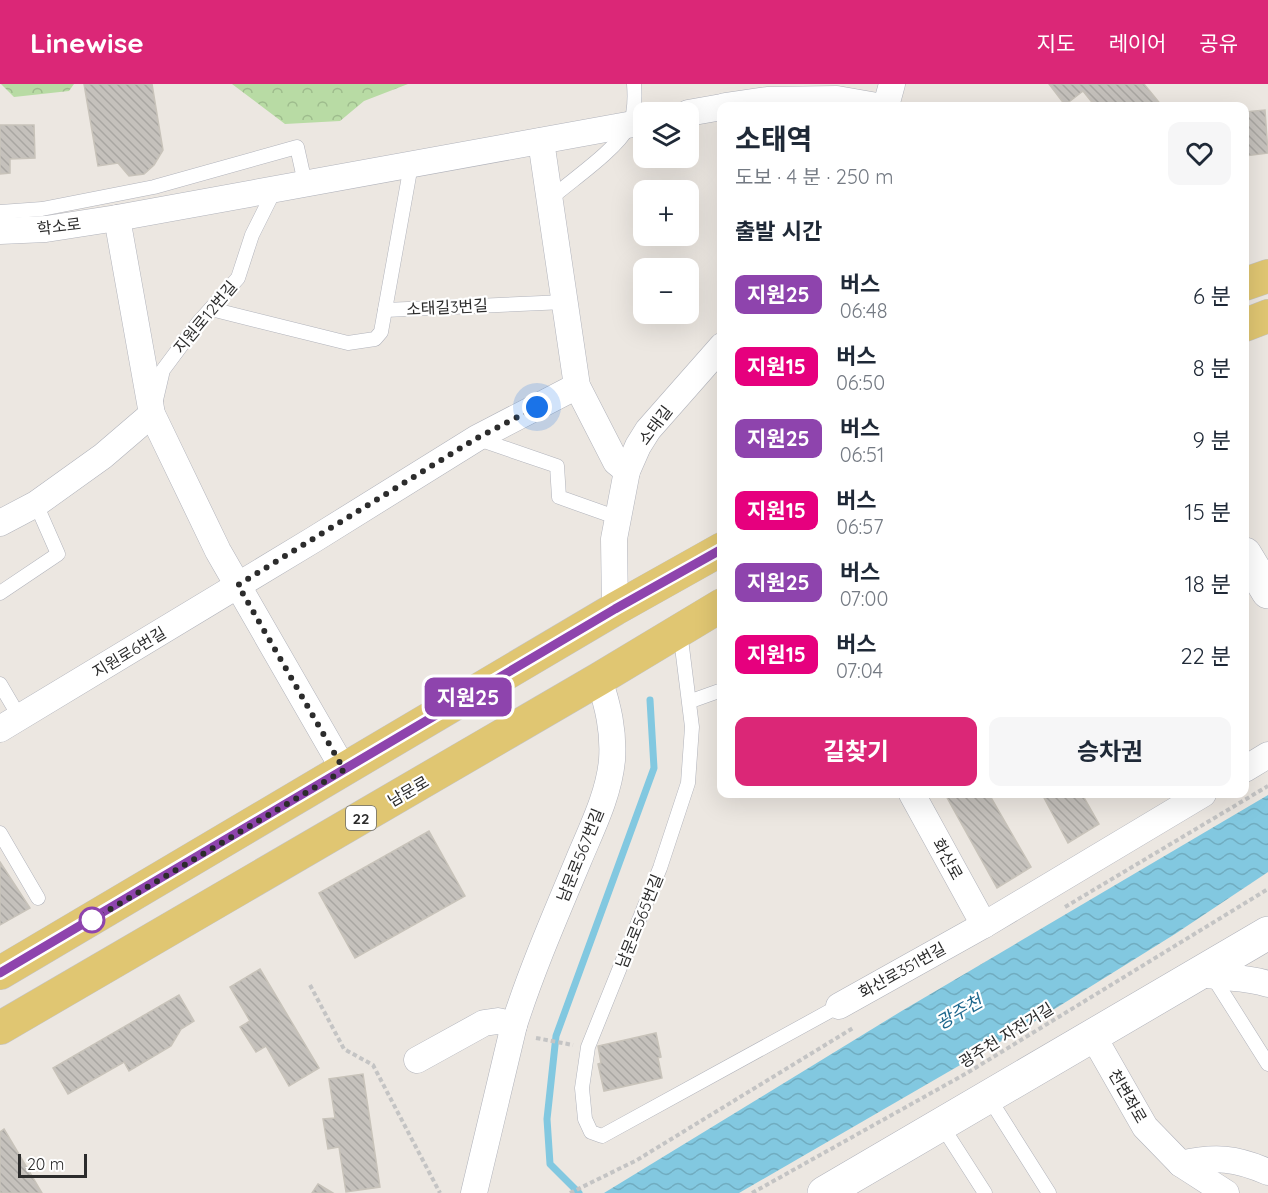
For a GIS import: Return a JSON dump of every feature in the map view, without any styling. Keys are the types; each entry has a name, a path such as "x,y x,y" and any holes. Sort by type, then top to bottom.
{"main road":[{"path":"1249,283 1268,276"},
{"path":"1249,323 1268,316"},
{"path":"0,974 615,609 717,552"},
{"path":"1249,561 1268,592"},
{"name":"남문로","path":"2,1022 599,679 717,608"},
{"path":"824,1193 1093,1036 1205,975 1268,933"}],"street":[{"path":"887,102 892,84"},
{"path":"754,102 837,99 854,102"},
{"path":"699,111 717,108"},
{"name":"학소로","path":"0,231 46,229 117,218 633,124"},
{"path":"541,141 577,386 616,462 627,471"},
{"path":"117,218 152,414 218,551 344,770"},
{"name":"소태길","path":"615,609 614,539 627,471 648,430 717,352"},
{"name":"지원로6번길","path":"10,723 477,438 577,386"},
{"path":"0,523 36,504 104,456 152,414"},
{"name":"남문로567번길","path":"474,1193 525,1032 526,987 599,808 609,775 612,749 611,719 599,679"},
{"path":"1249,767 1268,755"},
{"name":"화산로","path":"914,798 984,925"},
{"name":"화산로351번길","path":"839,1006 984,925 1196,798"},
{"path":"1205,975 1256,980 1268,984"},
{"path":"417,1060 484,1023 498,1021 525,1032"},
{"name":"천변좌로","path":"1093,1036 1145,1127 1181,1164 1226,1193"},
{"path":"1181,1164 1225,1158 1268,1172"}],"lane":[{"path":"634,84 635,102"},
{"path":"550,199 633,126"},
{"path":"0,212 42,209 154,187 297,147 305,183"},
{"path":"385,310 411,165"},
{"name":"지원로12번길","path":"152,414 163,370 238,278 252,235 275,189"},
{"name":"소태길3번길","path":"211,309 348,343 375,339 381,332 385,310 565,302"},
{"path":"477,438 557,466 559,497 618,518"},
{"path":"0,593 58,554 36,504"},
{"name":"남문로565번길","path":"596,1134 591,1132 585,1119 582,1088 588,1047 660,868 688,783 692,727 691,701 680,631"},
{"name":"지원로6번길","path":"0,684 10,723"},
{"path":"691,701 717,692"},
{"path":"0,833 38,898"},
{"path":"1205,975 1268,1064"},
{"name":"화산로351번길","path":"596,1134 603,1136 839,1006"},
{"path":"989,1098 1049,1193"},
{"path":"942,1126 985,1193"}],"path":[{"name":"광주천 자전거길","path":"752,1193 967,1073 1268,889"},
{"path":"310,985 344,1049 373,1065 440,1193"},
{"path":"525,1032 582,1046"},
{"path":"570,1193 582,1187"}],"green space":[{"path":"1,84 74,84 69,91 14,97"},
{"path":"232,84 408,84 364,101 340,121 285,124"}],"water":[{"name":"광주천","path":"1268,795 1268,872 1175,934 1024,1028 739,1193 604,1193 900,1012"}],"building":[{"path":"84,84 152,84 163,150 154,165 144,174 129,176 118,163 98,166"},
{"path":"1049,84 1144,84 1159,102 1092,102 1083,91 1069,102 1063,102"},
{"path":"1265,110 1268,153 1249,155 1249,112"},
{"path":"0,125 34,125 35,158 10,159 10,173 0,174"},
{"path":"947,798 991,798 1031,867 997,888"},
{"path":"1044,798 1084,798 1099,824 1068,843"},
{"path":"429,831 465,896 355,958 319,893"},
{"path":"0,862 30,908 0,925"},
{"path":"260,969 319,1068 289,1086 266,1046 256,1052 240,1027 250,1021 230,987"},
{"path":"179,995 194,1021 181,1029 171,1046 129,1071 124,1062 68,1094 53,1068"},
{"path":"656,1033 662,1078 604,1091 598,1064 601,1063 598,1046"},
{"path":"363,1074 380,1187 346,1192 339,1147 328,1149 323,1119 335,1118 329,1079"},
{"path":"4,1129 42,1193 0,1193 0,1132"},
{"path":"318,1184 333,1193 312,1193"}],"waterway":[{"path":"579,1193 550,1164 547,1119 556,1036 654,768 650,700"}],"bus line":[{"name":"지원25","path":"0,973 615,609 717,552"}],"route":[{"path":"92,920 344,770 238,585 477,438 537,407"}]}
